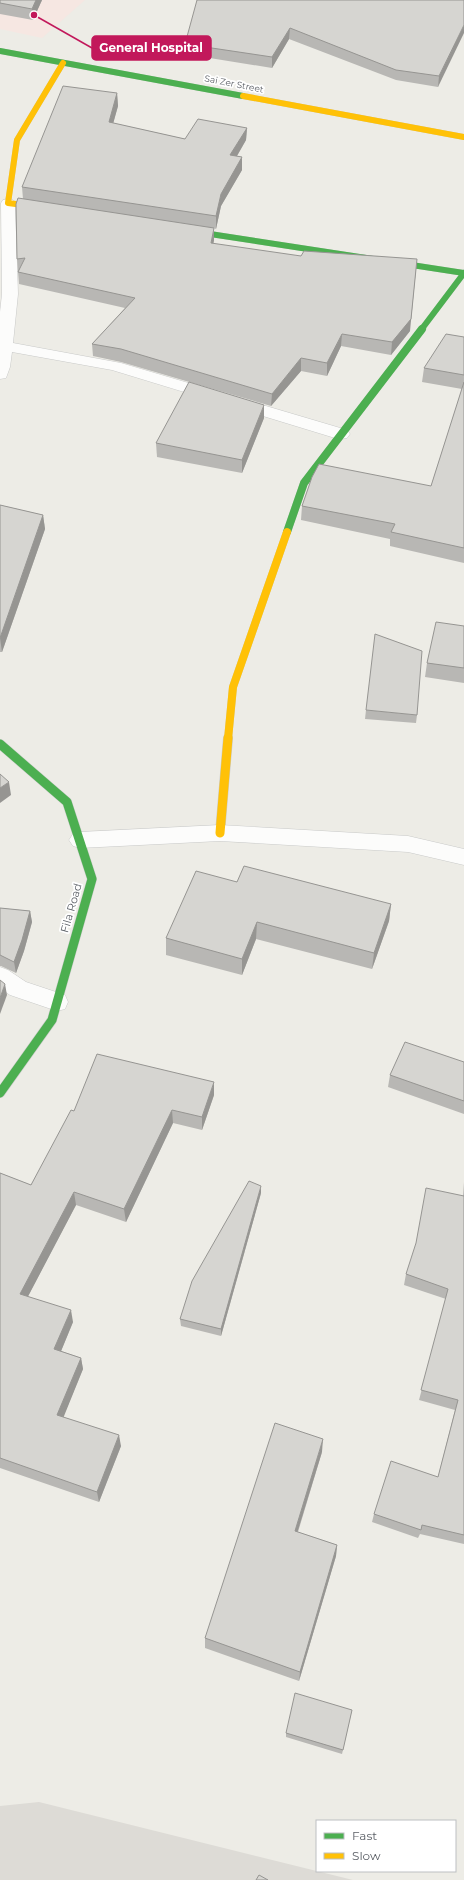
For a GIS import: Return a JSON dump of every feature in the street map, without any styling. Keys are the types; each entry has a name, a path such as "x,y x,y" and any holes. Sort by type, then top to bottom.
{"main road":[{"name":"Sai Zer Street","path":"0,51 464,137"},
{"path":"56,210 8,203 17,140 63,63"},
{"path":"173,228 464,273 304,483 233,687 220,833"},
{"name":"Fila Road","path":"0,744 67,802 92,879 52,1020 0,1093"}],"street":[{"path":"0,374 5,346 10,294 8,203"},
{"path":"5,346 115,366 341,434"},
{"path":"80,840 220,833 408,844 464,857"},
{"path":"0,976 18,989 57,1002"}],"shaded area":[{"path":"0,0 85,0 42,38 0,29"},
{"path":"39,1802 353,1880 0,1880 0,1806"}],"building":[{"path":"0,0 36,0 32,9 0,3"},
{"path":"197,0 464,0 464,25 439,76 396,70 290,28 272,57 185,44"},
{"path":"63,86 117,93 109,122 185,139 198,119 247,128 230,155 242,157 221,194 216,216 22,187"},
{"path":"18,198 214,228 211,243 301,256 304,251 417,259 411,319 392,342 342,334 327,363 301,358 272,394 121,349 92,344 135,298 18,272 25,258 17,259 16,204"},
{"path":"446,334 464,337 464,375 424,368"},
{"path":"189,382 264,405 242,460 156,443"},
{"path":"464,382 464,548 391,532 395,524 302,506 312,477 319,464 431,486"},
{"path":"0,505 43,515 0,638"},
{"path":"436,622 464,626 464,668 427,663"},
{"path":"375,634 422,651 417,715 366,710"},
{"path":"0,774 9,782 0,788"},
{"path":"244,866 391,904 374,953 257,922 242,959 166,938 196,871 237,882"},
{"path":"0,908 30,911 14,962 0,955"},
{"path":"0,980 5,984 0,998"},
{"path":"405,1042 464,1062 464,1101 390,1075"},
{"path":"97,1054 214,1082 202,1117 172,1110 124,1209 74,1192 20,1294 71,1310 54,1349 81,1358 57,1415 119,1435 97,1492 0,1458 0,1173 31,1185 71,1110 74,1111"},
{"path":"249,1181 261,1186 221,1329 180,1319 192,1281"},
{"path":"426,1188 464,1196 464,1535 422,1525 421,1530 374,1514 391,1461 438,1477 458,1400 421,1390 448,1289 406,1274 416,1243"},
{"path":"275,1423 323,1439 295,1531 337,1545 300,1672 205,1638"},
{"path":"295,1693 352,1710 343,1750 286,1733"},
{"path":"259,1875 268,1880 256,1880"}],"traffic: fast":[{"path":"0,51 243,96"},
{"path":"184,230 464,273"},
{"path":"287,532 304,483 464,273"},
{"path":"0,744 67,802 92,879 52,1020 0,1093"}],"traffic: slow":[{"path":"46,208 8,203 17,140 63,63"},
{"path":"243,96 464,137"},
{"path":"220,833 233,687 287,532"}],"place":[{"name":"General Hospital","path":"34,15"}]}
